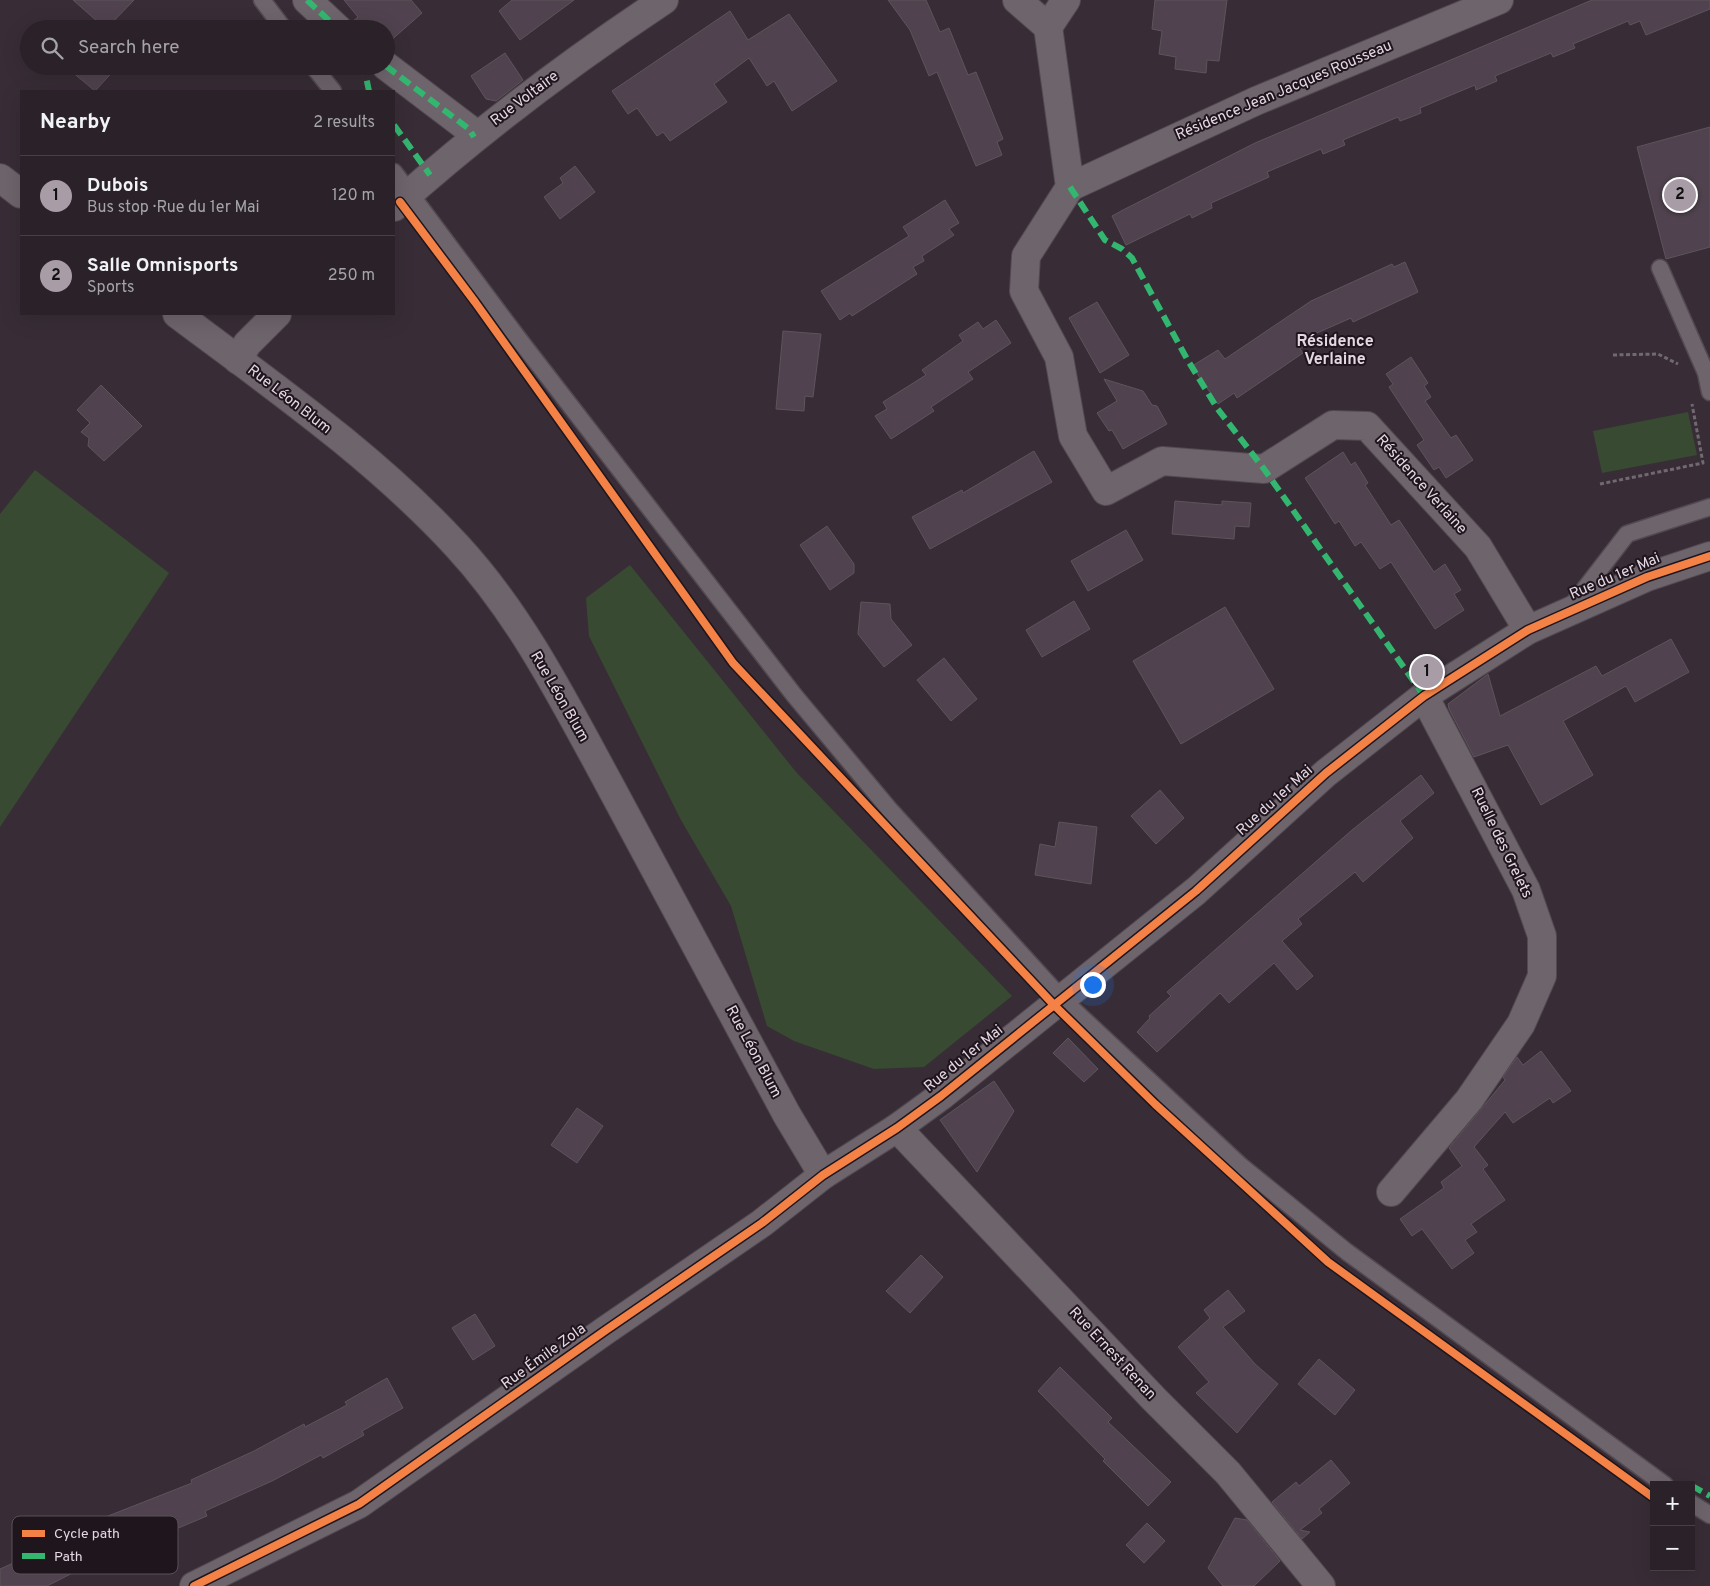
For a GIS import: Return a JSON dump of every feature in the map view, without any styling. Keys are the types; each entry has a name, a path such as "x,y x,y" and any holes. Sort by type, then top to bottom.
{"street":[{"path":"307,0 328,20"},
{"name":"Rue Voltaire","path":"399,191 531,93 664,0"},
{"path":"1017,0 1048,28 1070,187"},
{"path":"1048,28 1066,0"},
{"name":"Résidence Jean Jacques Rousseau","path":"1070,187 1256,101 1499,0"},
{"path":"395,73 469,129 474,137"},
{"path":"0,178 20,193"},
{"name":"Résidence Verlaine","path":"1070,187 1026,256 1024,291 1058,356 1073,436 1106,491 1162,461 1264,469 1333,425 1368,426 1478,547 1528,630"},
{"name":"Rue Léon Blum","path":"177,315 329,430 400,491 458,547 501,602 551,678 784,1109 823,1175"},
{"path":"238,360 247,344 276,315"},
{"name":"Rue du 1er Mai","path":"897,1128 941,1096 1063,1000 1196,891 1326,773 1424,696 1528,630 1646,577 1710,556"},
{"name":"Ruelle des Grelets","path":"1392,1192 1469,1100 1521,1024 1542,976 1542,936 1526,890 1424,696"},
{"name":"Rue Émile Zola","path":"194,1586 359,1504 762,1223 823,1175 897,1128"},
{"name":"Rue Ernest Renan","path":"897,1128 1228,1473 1321,1586"}],"lane":[{"path":"262,0 277,20"},
{"path":"320,75 332,90"},
{"path":"399,191 794,695 890,810 1063,1000 1240,1165 1347,1252 1660,1481"},
{"path":"1660,268 1706,373 1710,392"},
{"path":"1566,613 1627,534 1710,507"},
{"path":"1695,1506 1710,1515"}],"path":[{"path":"1614,355 1658,354 1677,363 1682,370"},
{"path":"1600,484 1703,463 1691,402"}],"green space":[{"path":"1688,412 1697,455 1602,473 1593,431"},
{"path":"35,470 169,573 0,827 0,514"},
{"path":"630,565 796,772 1012,996 924,1067 874,1069 794,1041 767,1026 731,906 681,820 589,636 586,598"}],"building":[{"path":"73,0 134,0 115,20 96,20"},
{"path":"344,0 411,0 422,13 395,37 395,20 354,20 358,17"},
{"path":"512,0 574,0 520,40 499,11"},
{"path":"888,0 926,0 940,32 949,28 968,75 976,72 1003,139 997,142 1002,155 976,166 937,72 929,76 910,30"},
{"path":"1155,0 1227,0 1219,61 1207,60 1206,73 1175,69 1176,57 1159,54 1162,31 1152,29"},
{"path":"1592,0 1710,0 1710,9 1646,35 1640,21 1630,25 1628,21 1573,44 1575,48 1563,53 1553,57 1551,53 1495,76 1497,81 1476,90 1475,85 1420,108 1421,113 1400,121 1398,117 1343,140 1345,145 1323,154 1321,149 1267,172 1269,177 1211,203 1212,208 1192,218 1190,214 1126,245 1112,216 1123,210 1255,143"},
{"path":"730,11 748,40 789,14 837,81 792,111 774,81 767,86 749,58 714,84 727,102 670,141 663,132 657,136 637,108 628,114 612,91"},
{"path":"505,53 523,80 496,101 486,99 471,76"},
{"path":"76,75 110,75 94,90"},
{"path":"1710,127 1710,247 1666,259 1637,147"},
{"path":"575,166 595,192 560,219 544,197 563,183 560,178"},
{"path":"945,200 959,223 949,229 954,235 922,256 924,261 913,267 917,274 852,316 850,313 840,320 821,291 909,236 903,227"},
{"path":"1405,262 1418,292 1353,322 1351,318 1310,336 1313,340 1300,349 1303,353 1237,398 1234,393 1218,404 1192,366 1218,350 1225,359 1311,301 1392,264 1394,267"},
{"path":"1097,302 1129,355 1100,373 1069,318"},
{"path":"996,320 1011,343 968,372 973,379 931,407 934,411 891,439 875,416 887,409 883,402 926,375 922,370 963,341 959,335 978,322 983,329"},
{"path":"783,331 821,334 813,397 805,396 804,411 776,409"},
{"path":"1411,357 1428,383 1424,386 1431,397 1425,401 1451,438 1456,435 1473,460 1446,478 1439,467 1434,470 1417,445 1424,440 1389,387 1393,384 1386,374"},
{"path":"1104,379 1143,391 1152,405 1157,406 1167,424 1123,449 1112,430 1109,431 1097,413 1117,401"},
{"path":"101,385 142,426 104,461 88,446 89,438 81,432 90,423 77,410"},
{"path":"1034,451 1052,482 930,549 912,517 962,490 963,493"},
{"path":"1343,452 1351,465 1355,462 1368,483 1365,485 1391,525 1399,520 1434,572 1445,564 1461,590 1454,594 1464,610 1435,629 1391,562 1380,569 1361,542 1355,546 1339,521 1335,524 1305,478"},
{"path":"1175,501 1222,505 1222,501 1251,503 1249,527 1235,526 1234,539 1172,534"},
{"path":"827,526 854,564 854,573 830,590 800,545"},
{"path":"1126,530 1143,560 1088,591 1071,561"},
{"path":"1074,601 1090,629 1042,657 1026,630"},
{"path":"861,602 890,604 891,619 912,645 884,667 858,634"},
{"path":"1225,607 1274,689 1181,744 1133,661"},
{"path":"1671,639 1689,672 1635,702 1626,686 1563,721 1593,775 1541,805 1508,745 1474,757 1449,709 1448,704 1488,674 1500,716 1596,666 1602,676"},
{"path":"944,658 977,699 951,721 917,680"},
{"path":"1421,775 1434,793 1400,821 1413,838 1363,882 1355,872 1298,919 1302,924 1282,941 1313,976 1297,990 1274,963 1229,1003 1220,993 1157,1052 1137,1032 1150,1018 1149,1016 1171,996 1167,992 1352,830"},
{"path":"1160,790 1184,818 1156,844 1131,816"},
{"path":"1059,822 1097,827 1091,884 1035,875 1040,844 1055,847"},
{"path":"1068,1038 1098,1069 1084,1082 1053,1053"},
{"path":"1541,1051 1571,1091 1553,1103 1550,1098 1513,1123 1505,1112 1474,1147 1488,1165 1483,1169 1505,1200 1471,1224 1477,1232 1465,1240 1474,1253 1452,1269 1422,1229 1412,1236 1400,1219 1444,1188 1441,1182 1462,1166 1449,1148 1505,1080 1503,1077 1517,1057 1523,1065"},
{"path":"994,1081 1014,1111 977,1172 940,1120"},
{"path":"577,1108 603,1126 577,1163 551,1145"},
{"path":"921,1255 943,1277 910,1313 886,1291"},
{"path":"1228,1290 1245,1311 1223,1327 1255,1364 1278,1384 1237,1433 1196,1393 1209,1382 1178,1347 1210,1318 1204,1310"},
{"path":"475,1314 495,1346 473,1360 452,1328"},
{"path":"1319,1359 1355,1390 1335,1415 1298,1384"},
{"path":"1060,1367 1112,1418 1108,1422 1171,1482 1148,1506 1038,1391"},
{"path":"387,1378 403,1408 362,1431 364,1435 323,1458 321,1455 272,1481 205,1511 207,1516 178,1528 178,1516 108,1516 192,1483 191,1480 254,1451 304,1424 305,1427 347,1405 345,1402"},
{"path":"1331,1460 1350,1483 1319,1509 1322,1513 1300,1530 1310,1532 1302,1539 1272,1502 1296,1482 1299,1486"},
{"path":"1235,1518 1247,1520 1280,1561 1254,1586 1223,1586 1208,1568"},
{"path":"1147,1523 1165,1541 1144,1563 1126,1545"},
{"path":"12,1564 12,1574 71,1574 47,1586 0,1586 0,1569"}],"marked path":[{"path":"307,0 328,20"},
{"path":"395,73 469,129 474,137"},
{"path":"366,75 369,90"},
{"path":"395,126 430,175"},
{"path":"1070,187 1105,240 1122,249 1132,258 1187,359 1217,408 1264,469 1424,696"},
{"path":"1695,1488 1710,1496"}],"cycle path":[{"path":"400,202 475,302 733,663 1054,1005 1155,1104 1328,1262 1650,1495"},
{"path":"194,1586 359,1504 762,1223 823,1175 897,1128 941,1096 1196,891 1326,773 1424,696 1528,630 1647,577 1710,556"}],"place":[{"name":"Salle Omnisports","path":"1680,195"},
{"name":"Dubois","path":"1427,672"}],"district":[{"name":"Résidence Verlaine","path":"1335,351"}]}
